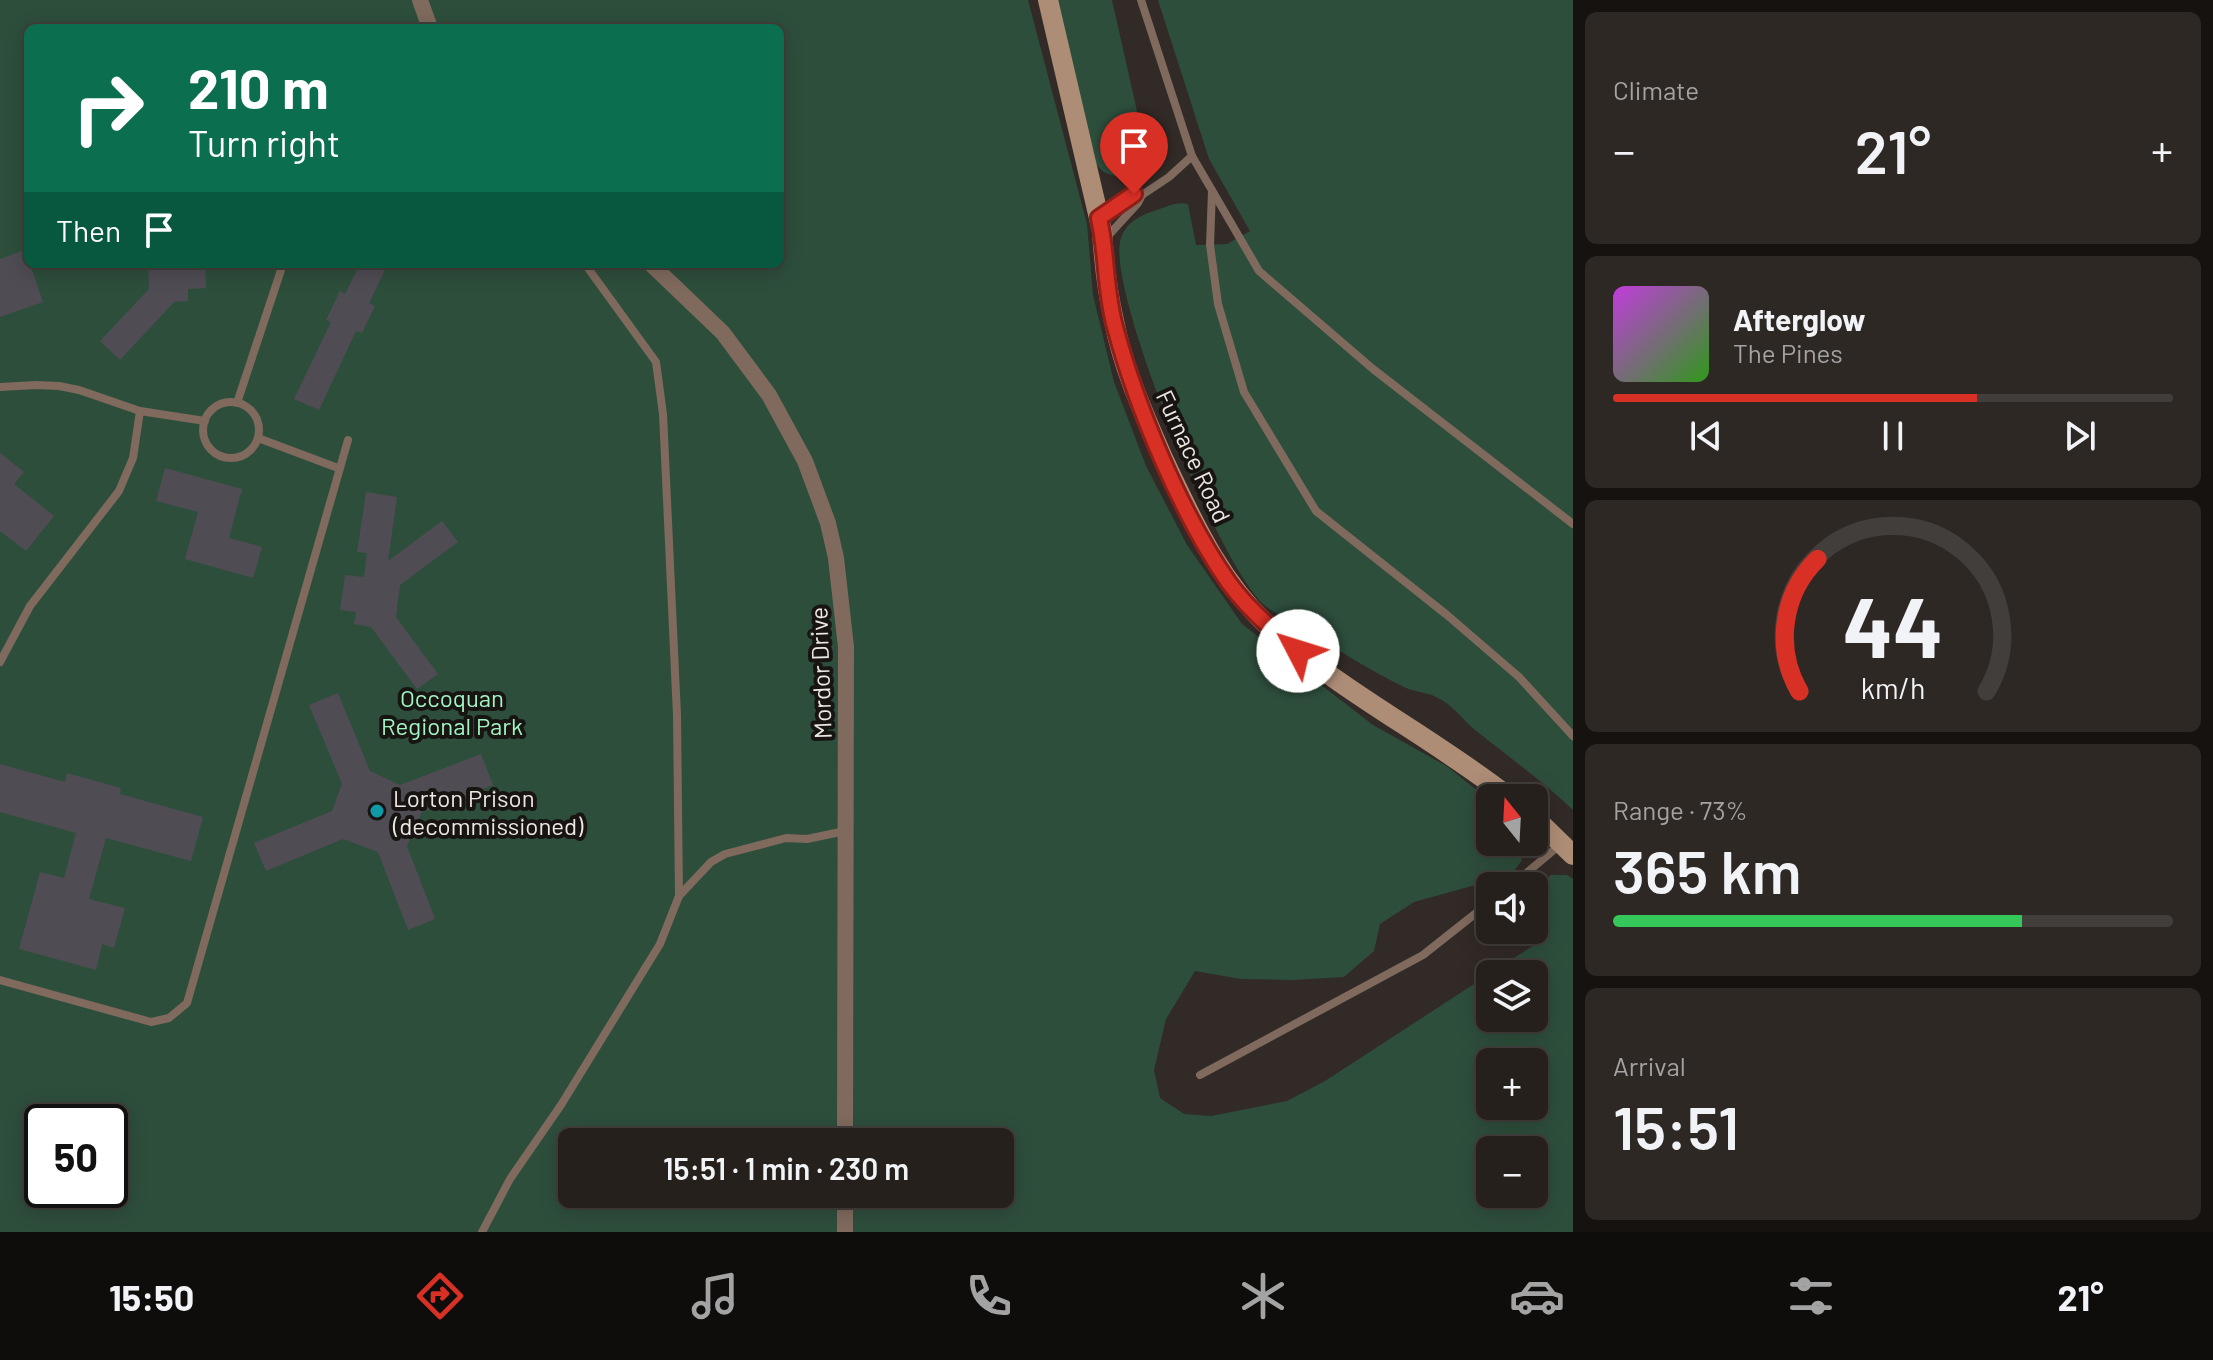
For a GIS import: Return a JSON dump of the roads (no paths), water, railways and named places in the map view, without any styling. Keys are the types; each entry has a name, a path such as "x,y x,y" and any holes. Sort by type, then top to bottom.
{"main road":[{"name":"Furnace Road","path":"1048,0 1099,218 1114,324 1129,375 1182,500 1230,584 1276,633 1321,668 1490,784"},
{"path":"1548,831 1568,850"}],"street":[{"path":"420,0 429,24"},
{"name":"Mordor Drive","path":"655,268 723,333 745,361 789,428 817,492 831,535 842,591 846,647 845,1128"},
{"path":"845,1208 845,1232"}],"lane":[{"path":"1141,0 1192,156 1259,271 1373,369 1573,524"},
{"path":"1103,241 1142,195 1169,177 1192,156"},
{"path":"1212,190 1210,245 1218,304 1244,392 1316,511 1447,615 1519,677 1573,736"},
{"path":"1099,218 1134,194 1142,195"},
{"path":"237,403 282,268"},
{"path":"588,268 652,356 659,374 677,715 679,896"},
{"path":"0,387 59,386 140,411 205,421"},
{"path":"237,403 252,412 259,429 258,438 248,453 240,457 223,457 208,447 203,430 205,421 208,414 221,404 237,403"},
{"path":"0,662 30,606 119,491 133,458 140,411"},
{"path":"258,438 338,468"},
{"path":"0,980 151,1022 169,1018 187,1003 348,440"},
{"path":"482,1232 510,1179 561,1105 660,944 679,896 711,862 725,854 786,838 807,839 846,831"},
{"path":"1533,872 1568,850"},
{"path":"1200,1075 1423,955 1476,913"}],"place":[{"name":"Lorton Prison (decommissioned)","path":"377,811"}],"park label":[{"name":"Occoquan Regional Park","path":"452,711"}]}
